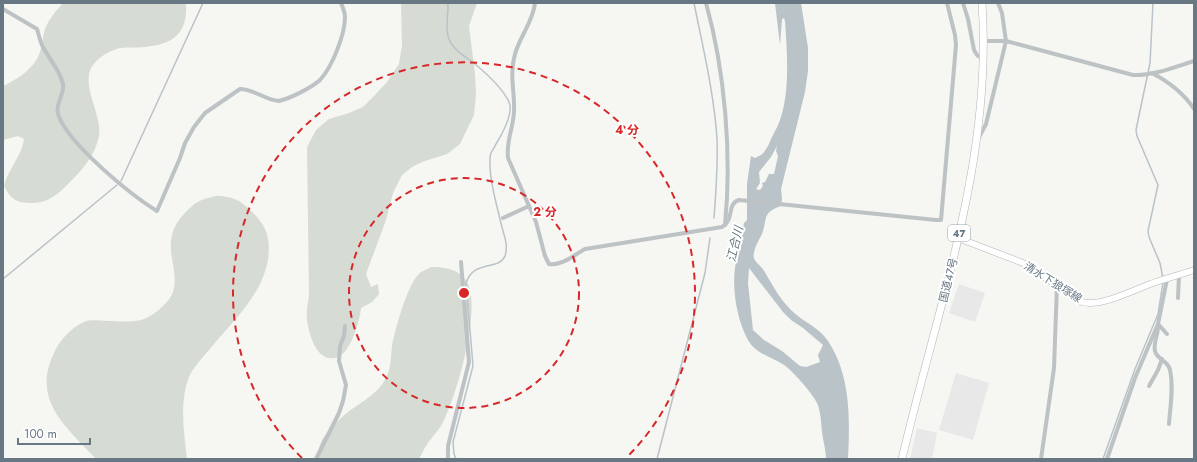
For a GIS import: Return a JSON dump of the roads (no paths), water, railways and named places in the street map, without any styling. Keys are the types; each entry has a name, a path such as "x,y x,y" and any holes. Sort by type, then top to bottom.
{"highway":[{"name":"国道47号","path":"902,459 958,238 972,175 980,118 984,41 982,3"}],"main road":[{"name":"清水下狼塚線","path":"958,238 1023,263 1082,302 1088,304 1097,303 1136,291 1194,270"}],"street":[{"path":"3,9 37,29 42,44 58,71 63,86 58,105 58,112 68,134 117,181 157,211 185,143 194,127 205,113 240,89 251,91 273,101 279,101 312,86 319,80 330,66 344,25 344,11 341,3"},
{"path":"535,3 532,17 518,44 514,56 512,69 514,112 506,148 508,158 536,222 545,256 549,264 553,265 567,260 585,249 724,225 730,219 732,204 739,200 940,220 942,218 956,45 947,3"},
{"path":"706,3 716,47 723,96 728,156 727,206 724,225"},
{"path":"963,3 968,19 974,50 977,55 983,59"},
{"path":"977,142 986,124 1006,41 1002,13 998,3"},
{"path":"984,41 1006,41 1122,73 1141,75 1194,61"},
{"path":"1149,74 1175,87 1194,109"},
{"path":"503,218 529,206"},
{"path":"448,459 448,446 469,362 461,262"},
{"path":"1178,298 1179,275"},
{"path":"1164,280 1155,351 1157,355 1168,364 1171,371 1172,385 1170,424"},
{"path":"1041,459 1054,368 1057,286"},
{"path":"1158,324 1167,334"},
{"path":"1107,459 1135,378 1158,324"},
{"path":"316,459 336,420 343,401 346,385 339,361 340,346 344,336 345,326"},
{"path":"1149,386 1162,359"}],"waterway":[{"path":"121,181 203,3"},
{"path":"447,3 447,31 451,43 457,50 494,81 506,96 510,107 507,123 490,156 492,182 505,239 506,252 505,256 498,263 475,271 466,283 473,366 453,442 456,459"},
{"path":"694,3 708,71 716,122 717,159 714,218"},
{"path":"1153,3 1150,63 1136,130 1137,136 1158,185 1148,231 1160,263 1163,278"},
{"path":"3,279 117,185"},
{"path":"657,459 705,273 710,238"},
{"path":"1103,459 1135,369 1158,314 1163,282"}],"water label":[{"name":"江合川","path":"735,244"}]}
